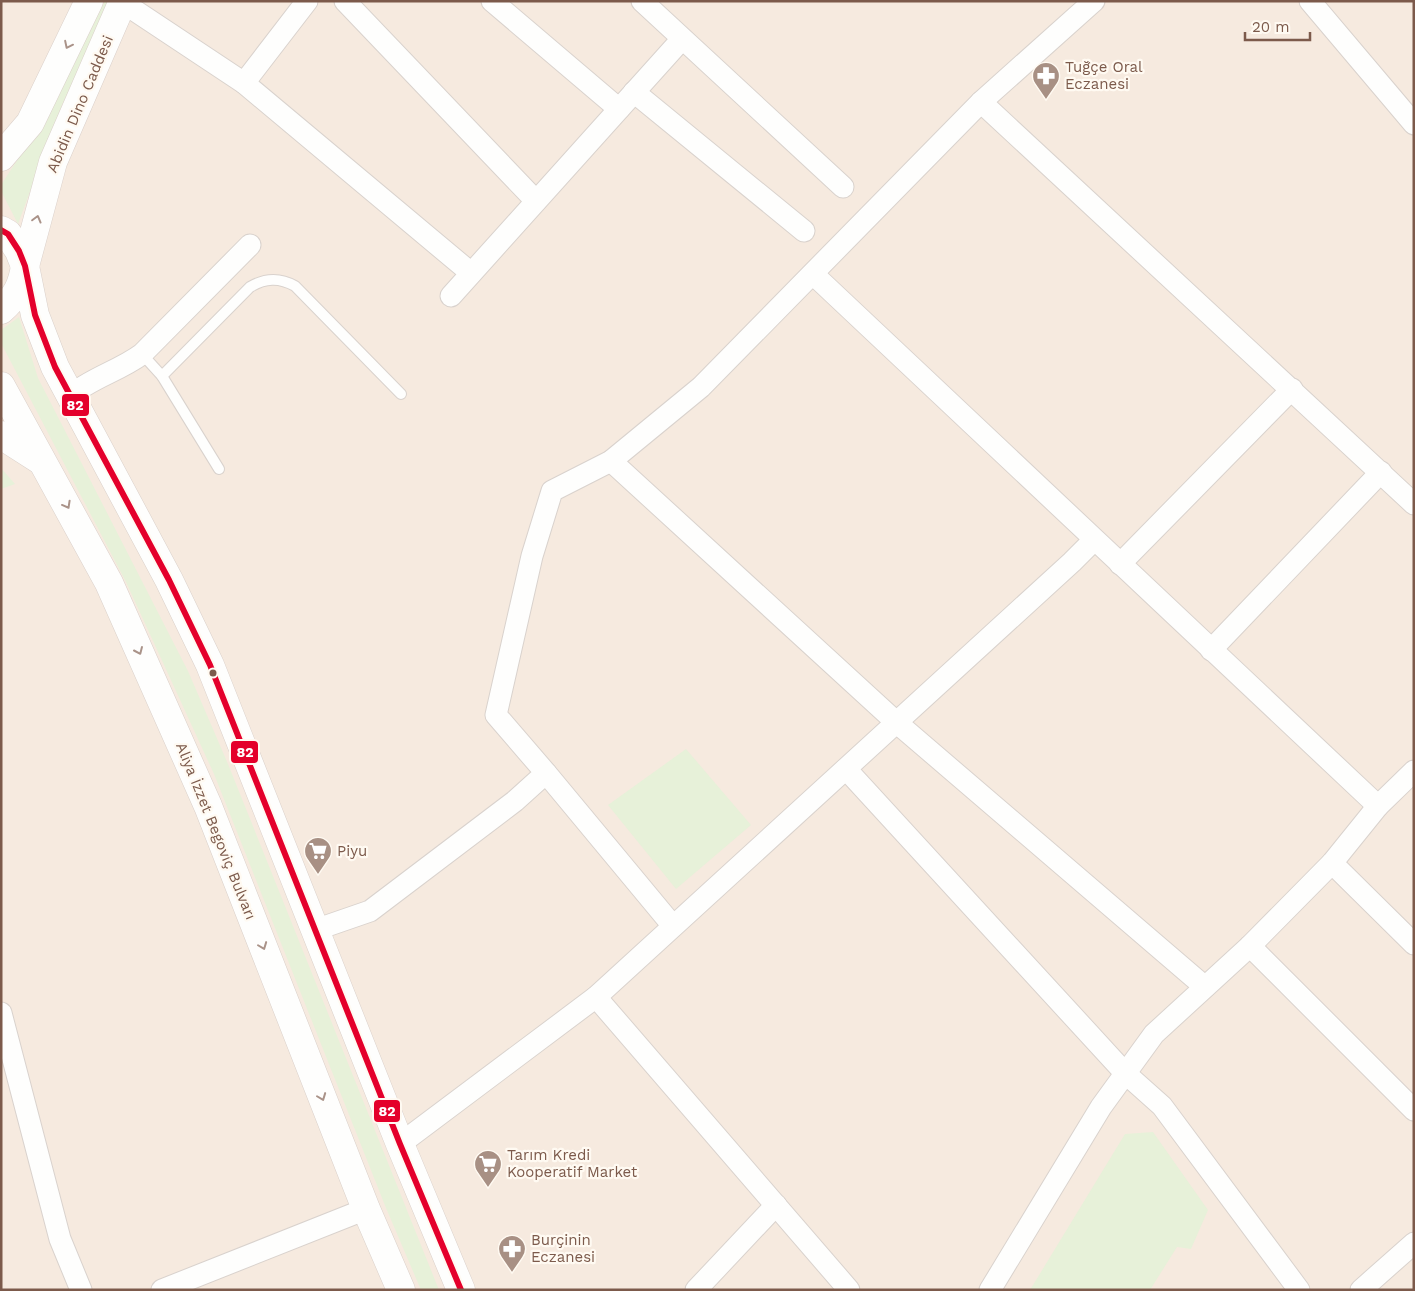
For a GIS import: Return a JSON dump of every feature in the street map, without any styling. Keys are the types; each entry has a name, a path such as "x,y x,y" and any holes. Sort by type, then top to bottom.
{"main road":[{"path":"1,157 30,123 89,1"},
{"name":"Abidin Dino Caddesi","path":"1,310 14,298 22,283 53,162 123,2"},
{"path":"1,230 8,234 19,251 25,266 35,315 55,367 169,580 210,665 400,1144 461,1290"},
{"name":"Aliya İzzet Begoviç Bulvarı","path":"1,386 109,583 208,806 366,1209 401,1290"},
{"path":"1,435 44,462"}],"street":[{"path":"244,83 307,1"},
{"path":"345,1 536,201"},
{"path":"492,1 619,109"},
{"path":"642,1 843,187"},
{"path":"673,926 496,715 532,556 552,491 611,461 701,387 981,102 1094,1"},
{"path":"1310,1 1414,124"},
{"path":"123,2 244,83 471,273"},
{"path":"451,296 682,39"},
{"path":"634,92 804,231"},
{"path":"981,102 1414,504"},
{"path":"70,396 83,385 126,366 142,354 250,244"},
{"path":"813,274 1378,806"},
{"path":"1120,564 1292,389"},
{"path":"611,461 896,722 1204,988"},
{"path":"1211,650 1381,472"},
{"path":"400,1144 596,998 1094,540"},
{"path":"846,769 1125,1073 1162,1106 1299,1290"},
{"path":"990,1290 1101,1107 1154,1034 1250,946 1332,863 1378,806 1414,772"},
{"path":"315,930 370,912 515,801 546,773"},
{"path":"1332,863 1414,944"},
{"path":"1250,946 1414,1110"},
{"path":"596,998 849,1290"},
{"path":"1,1013 60,1239 81,1290"},
{"path":"696,1290 776,1205"},
{"path":"162,1290 366,1209"},
{"path":"1361,1290 1414,1243"}],"lane":[{"path":"162,376 250,287 257,282 274,279 295,286 401,394"},
{"path":"142,354 162,376 220,469"}],"shaded area":[{"path":"1,1 1414,1 1414,1290 1,1290"}],"green space":[{"path":"105,1 111,1 62,105 18,224 1,191 1,185 55,102"},
{"path":"19,317 38,378 188,671 228,764 439,1290 421,1290 386,1208 214,774 126,582 1,343 1,330"},
{"path":"1,468 15,484 1,489"},
{"path":"686,749 751,825 676,889 608,805"},
{"path":"1153,1132 1208,1210 1191,1249 1177,1247 1150,1290 1030,1290 1125,1134"}],"transit line":[{"name":"82","path":"1,230 8,234 19,251 25,266 35,315 55,367 169,580 210,665 400,1144 461,1290"}],"place":[{"name":"Tuğçe Oral Eczanesi","path":"1046,100"},
{"name":"Piyu","path":"318,875"},
{"name":"Tarım Kredi Kooperatif Market","path":"488,1188"},
{"name":"Burçinin Eczanesi","path":"512,1273"}]}
